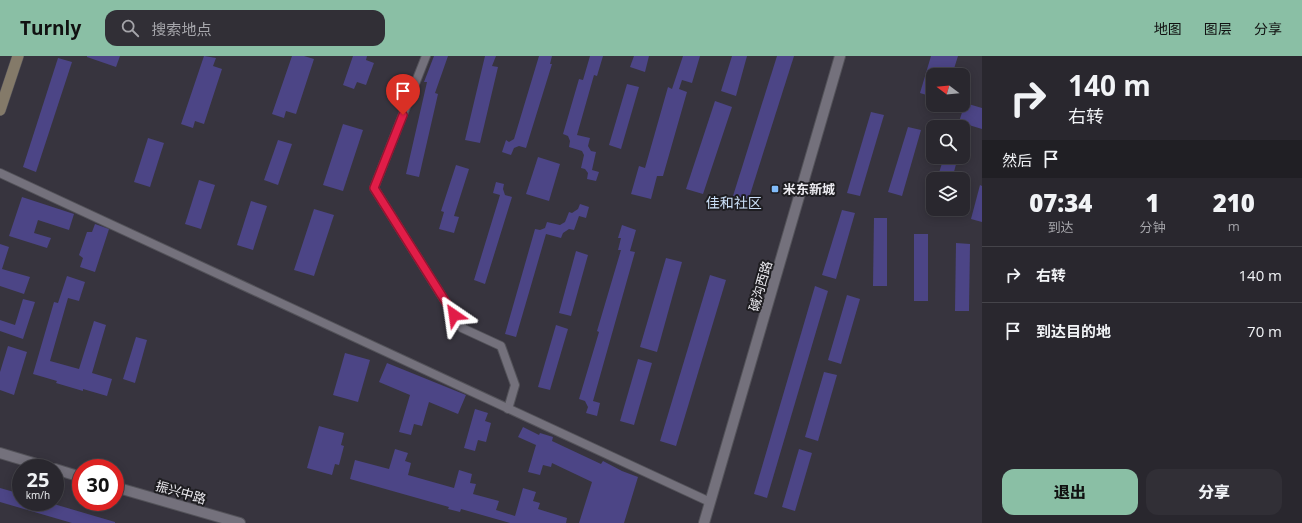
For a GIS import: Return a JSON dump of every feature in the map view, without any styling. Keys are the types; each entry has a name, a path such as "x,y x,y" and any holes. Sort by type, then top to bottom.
{"main road":[{"path":"0,110 18,56"}],"street":[{"path":"426,56 374,188 462,328 501,346 515,385 508,409"},
{"name":"碱沟西路","path":"704,523 838,57"},
{"path":"0,173 710,502"},
{"path":"0,454 18,459"},
{"name":"振兴中路","path":"124,490 240,523"}],"building":[{"path":"87,56 120,56 116,67"},
{"path":"204,56 216,58 213,66 222,69 204,124 195,121 193,128 181,124"},
{"path":"292,56 304,56 314,59 296,114 286,111 284,118 272,114"},
{"path":"353,56 367,56 366,60 374,63 366,85 357,82 354,89 343,85"},
{"path":"434,56 448,56 435,93 438,94 419,177 406,174 427,82 424,82"},
{"path":"485,56 496,56 492,66 498,67 480,143 465,140"},
{"path":"539,56 552,56 550,64 552,64 526,148 519,146 514,148 511,155 502,152 506,140 509,142 514,139"},
{"path":"590,56 603,56 597,76 594,75 577,135 590,138 588,146 591,151 596,152 592,170 599,172 596,181 587,179 588,173 585,169 581,168 584,155 582,151 569,147 570,141 568,136 563,134 579,79 583,80"},
{"path":"634,56 649,56 645,72 630,67"},
{"path":"683,56 700,56 692,83 682,80 679,89 687,92 663,176 657,176 651,199 631,194 639,166 645,168 668,87 672,89"},
{"path":"732,56 747,56 736,96 721,91"},
{"path":"777,56 794,56 748,201 733,196"},
{"path":"931,56 958,56 954,68 927,68"},
{"path":"58,58 72,62 36,172 23,167"},
{"path":"926,73 926,95 920,93"},
{"path":"627,84 639,87 621,149 609,145"},
{"path":"715,101 732,107 703,194 686,189"},
{"path":"970,104 982,108 982,129 970,125 970,120 960,120 962,112 970,112"},
{"path":"871,112 884,115 860,196 847,193"},
{"path":"343,124 363,130 343,191 323,185"},
{"path":"908,127 921,130 902,196 888,192"},
{"path":"148,138 164,143 150,187 134,182"},
{"path":"278,140 292,144 278,185 264,180"},
{"path":"538,157 560,164 549,201 526,194"},
{"path":"942,164 956,164 954,172 939,172"},
{"path":"456,165 469,169 454,216 459,217 454,233 439,229 444,212 441,211"},
{"path":"199,180 215,185 201,229 185,224"},
{"path":"496,182 504,184 503,189 505,195 512,197 485,284 474,280 500,195 493,193"},
{"path":"980,185 982,186 982,222 971,219"},
{"path":"22,197 74,214 69,230 38,220 34,233 51,238 47,248 9,236"},
{"path":"251,201 267,206 253,250 237,245"},
{"path":"580,204 589,207 586,218 579,216 574,230 569,229 563,233 561,238 546,234 516,337 505,334 535,229 540,230 545,228 547,222 560,225 565,222 569,212 572,213 578,209"},
{"path":"314,209 334,215 314,276 294,270"},
{"path":"842,210 855,213 836,279 822,275"},
{"path":"874,218 887,218 887,286 873,286"},
{"path":"95,224 109,229 95,272 80,267 83,258 79,255 87,232 92,232"},
{"path":"622,225 636,230 630,251 635,252 593,401 600,403 597,416 586,413 588,407 585,401 579,399 621,250 618,250 621,238 618,238"},
{"path":"914,234 928,234 928,301 914,301"},
{"path":"956,243 970,244 969,311 955,311"},
{"path":"0,244 9,247 2,269 30,277 24,294 0,286"},
{"path":"576,251 588,255 571,316 559,313"},
{"path":"666,258 682,262 657,352 640,347"},
{"path":"710,275 726,280 676,446 660,441"},
{"path":"67,276 85,282 79,301 68,298 50,361 79,369 94,321 106,325 92,373 112,379 107,396 56,383 57,381 33,374 54,302 58,303"},
{"path":"815,286 828,291 767,498 754,494"},
{"path":"847,295 860,299 841,364 828,360"},
{"path":"23,299 35,302 23,339 0,331 0,320 15,325"},
{"path":"556,325 568,329 550,390 538,387"},
{"path":"136,337 147,340 135,383 123,379"},
{"path":"8,346 27,352 14,395 0,390 0,372"},
{"path":"345,353 370,360 358,402 333,395"},
{"path":"638,359 652,363 634,425 620,421"},
{"path":"387,363 466,395 458,414 429,402 422,426 414,424 411,435 399,432 410,395 379,382"},
{"path":"824,372 837,375 818,441 805,437"},
{"path":"475,409 488,413 485,421 491,423 486,442 478,440 475,451 464,448"},
{"path":"319,426 344,433 341,445 344,446 339,465 335,464 332,475 307,468"},
{"path":"523,427 539,435 540,433 553,437 552,441 601,464 603,461 638,477 624,523 579,523 592,482 552,463 551,467 543,465 540,475 528,472 536,445 518,437"},
{"path":"395,449 408,453 405,461 411,463 408,475 454,488 459,470 472,474 470,483 476,484 473,494 499,501 496,510 515,516 523,488 536,492 533,501 540,503 538,509 567,518 566,523 510,523 461,509 460,512 448,509 449,507 350,479 355,460 389,469"},
{"path":"799,449 812,453 795,511 782,507"},
{"path":"0,488 12,491 12,506 0,502"},
{"path":"64,507 72,509 72,511 78,511 115,522 115,523 72,523 31,511 64,511"}],"place":[{"name":"米东新城","path":"775,189"}],"district":[{"name":"佳和社区","path":"734,203"}],"route":[{"path":"403,115 374,188 454,315"}]}
